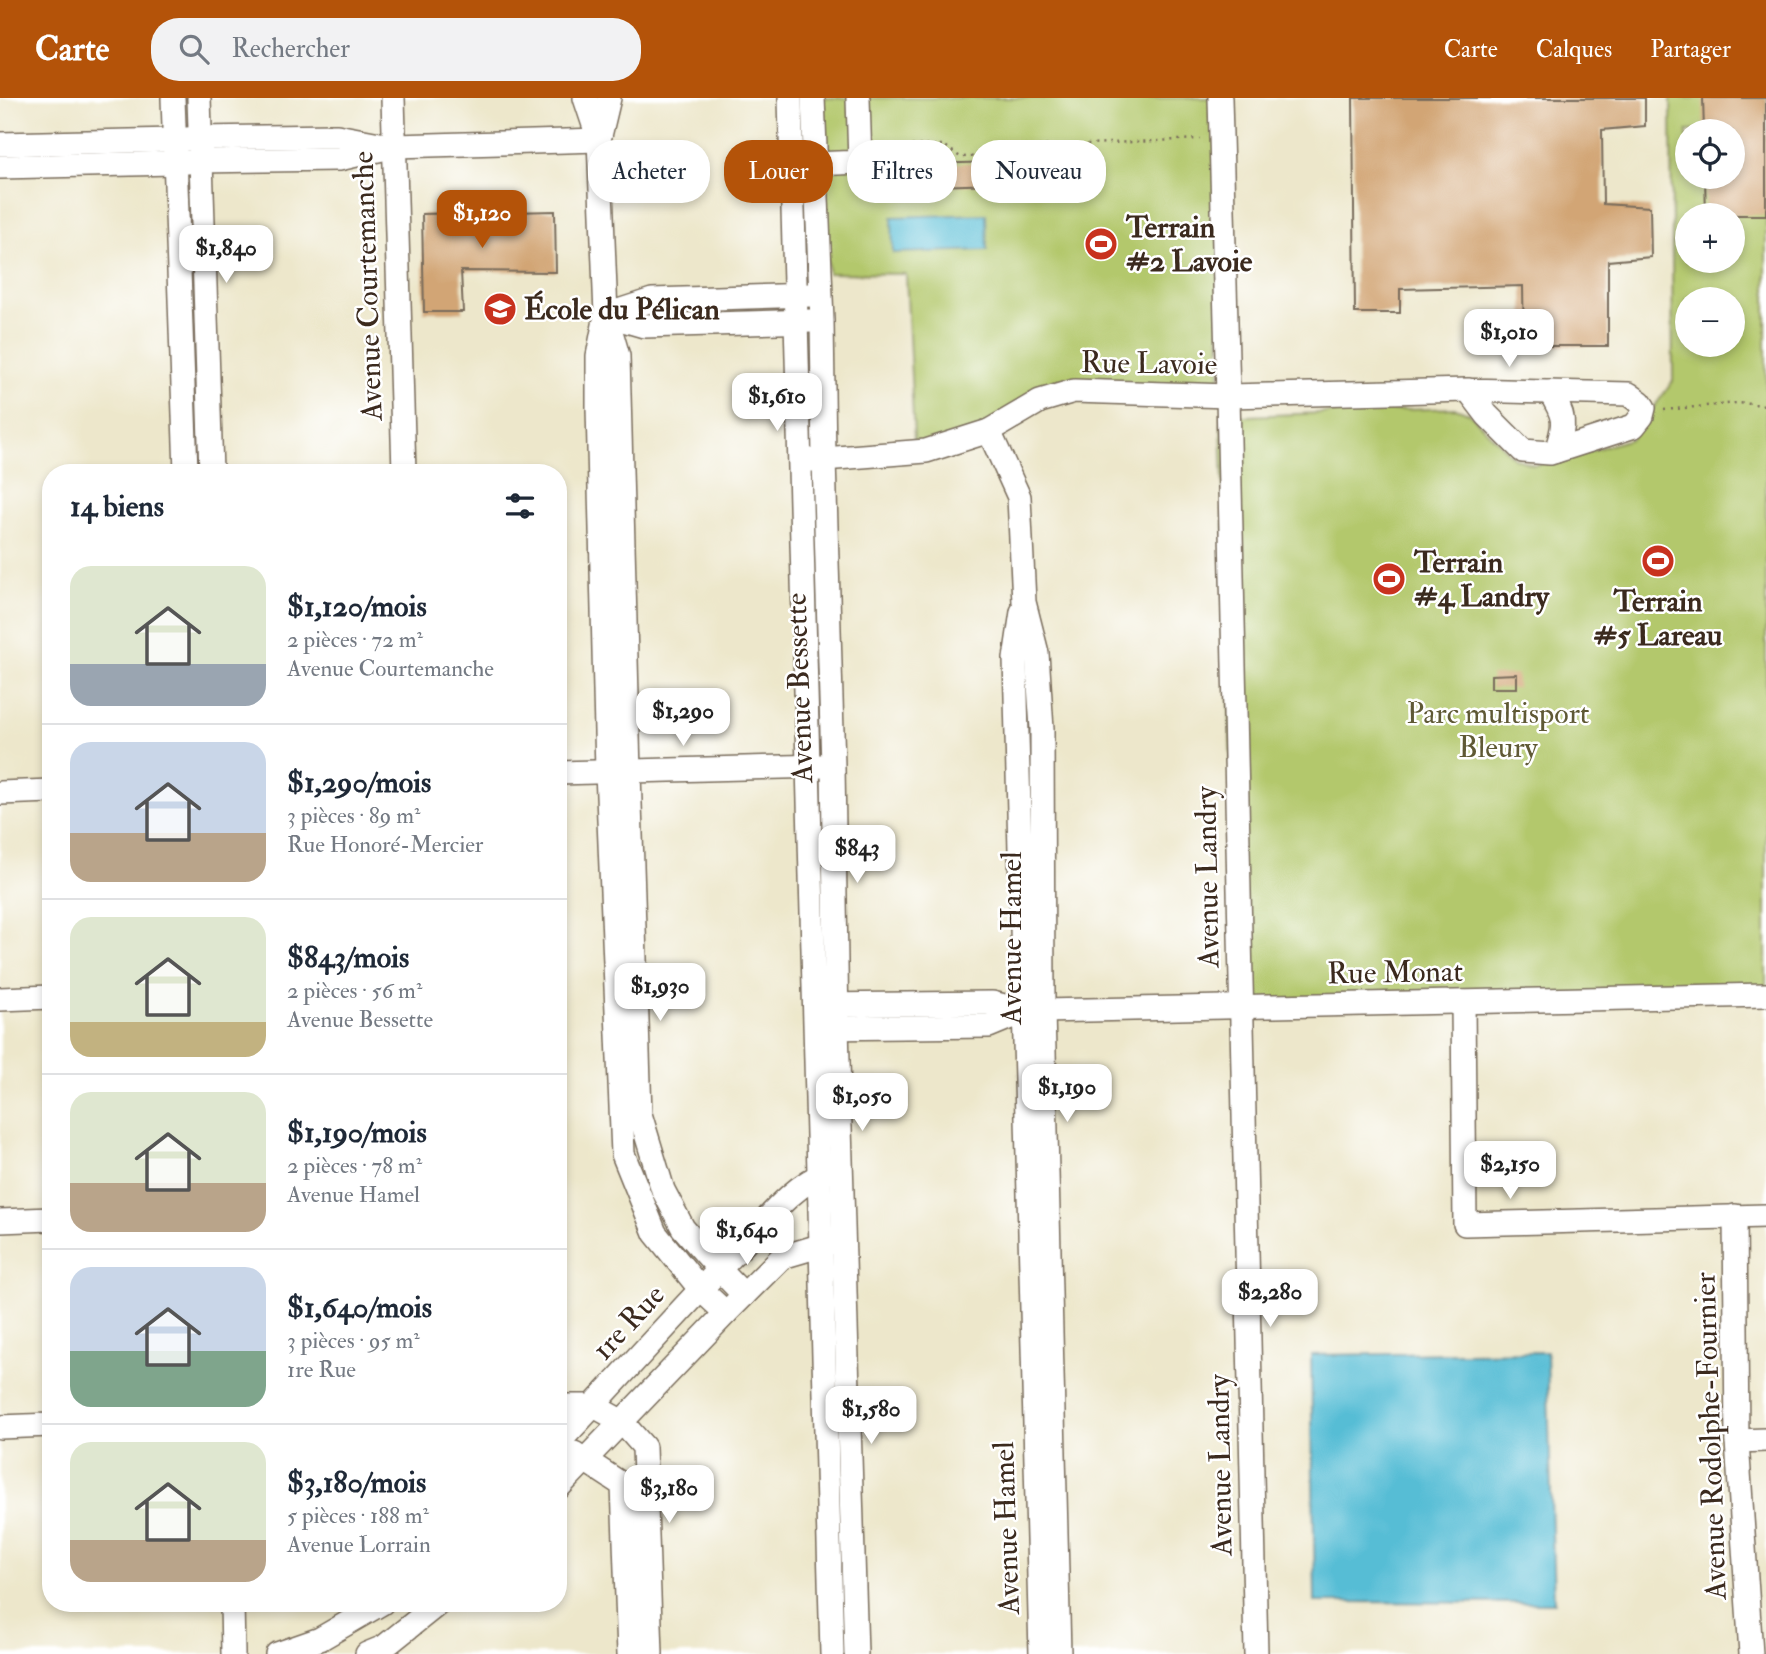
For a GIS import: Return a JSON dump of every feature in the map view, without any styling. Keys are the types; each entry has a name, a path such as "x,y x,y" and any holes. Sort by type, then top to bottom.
{"street":[{"path":"173,98 186,464"},
{"path":"199,98 211,464"},
{"name":"Avenue Courtemanche","path":"393,98 404,464"},
{"path":"585,98 599,140"},
{"path":"599,140 609,98"},
{"name":"Avenue Bessette","path":"790,98 808,767 826,1017 841,1168 856,1654"},
{"name":"Avenue Bessette","path":"813,98 814,140"},
{"path":"858,98 859,140"},
{"name":"Avenue Landry","path":"1220,98 1256,1654"},
{"path":"0,167 174,152 200,138 337,136 395,146 588,140"},
{"path":"0,144 174,152 200,161 340,159 395,146"},
{"path":"602,203 606,315 598,356 598,407 618,772 628,1048 622,1154 655,1233 701,1290 726,1313"},
{"name":"Avenue Bessette","path":"817,203 833,766 819,1176 832,1654"},
{"path":"606,315 652,300 821,294"},
{"path":"606,315 644,326 822,321"},
{"path":"1468,390 1487,415 1523,451 1550,453 1634,426 1642,416 1644,408"},
{"name":"Rue Lavoie","path":"800,461 926,451 989,431 1040,401 1073,391 1228,396 1468,390 1629,394 1644,408"},
{"path":"1550,392 1564,420 1556,451"},
{"name":"Avenue Hamel","path":"989,431 1019,498 1024,602 1037,653 1042,729 1034,1011 1043,1401 1041,1654"},
{"path":"567,773 833,766"},
{"path":"0,793 42,791"},
{"name":"Rue Monat","path":"826,1017 989,1026 1034,1011 1766,995"},
{"path":"0,999 42,997"},
{"path":"1463,1002 1465,1224 1766,1216"},
{"path":"628,1048 640,1114 663,1190 683,1228 744,1295"},
{"name":"1re Rue","path":"567,1434 719,1269 795,1191 819,1176 841,1168"},
{"name":"Avenue Rodolphe-Fournier","path":"1735,1216 1737,1441 1751,1654"},
{"path":"0,1221 42,1219"},
{"path":"567,1479 782,1257 843,1239"},
{"name":"Avenue Hamel","path":"1043,1401 1059,1654"},
{"path":"567,1406 594,1406 621,1421 644,1447 651,1654"},
{"path":"0,1427 42,1425"},
{"path":"1737,1441 1766,1440"},
{"path":"567,1449 624,1485 629,1654"},
{"path":"827,1496 851,1495"},
{"path":"232,1612 233,1654"},
{"path":"277,1654 320,1639 366,1612"},
{"path":"367,1654 384,1647 428,1612"}],"path":[{"path":"957,156 960,158 1004,156 1020,147 1221,138"},
{"path":"1644,408 1671,410 1737,402 1766,405"}],"green space":[{"path":"818,98 1217,98 1220,384 1079,390 915,459 906,274 828,273 824,203 833,203 833,140 820,140"},
{"name":"Parc multisport Bleury","path":"1671,98 1766,98 1766,991 1238,1006 1221,417 1456,408 1469,413 1514,458 1534,465 1631,439 1673,381"}],"water":[{"path":"986,214 987,250 893,253 892,217"},
{"path":"1547,1352 1554,1603 1315,1602 1311,1355"}],"building":[{"path":"1353,98 1645,98 1645,126 1602,130 1603,204 1650,207 1651,257 1608,261 1608,346 1524,346 1523,286 1400,289 1400,313 1355,313"},
{"path":"1703,98 1766,98 1766,215 1745,215 1745,203 1706,203 1705,189 1745,189 1745,119 1704,119"},
{"path":"957,163 971,163 971,185 957,185"},
{"path":"555,211 556,272 461,271 463,312 424,312 422,214"},
{"path":"1517,674 1517,688 1491,688 1491,675"}],"place":[{"name":"Terrain #2 Lavoie","path":"1101,244"},
{"name":"École du Pélican","path":"500,309"},
{"name":"Terrain #5 Lareau","path":"1658,561"},
{"name":"Terrain #4 Landry","path":"1389,579"}]}
